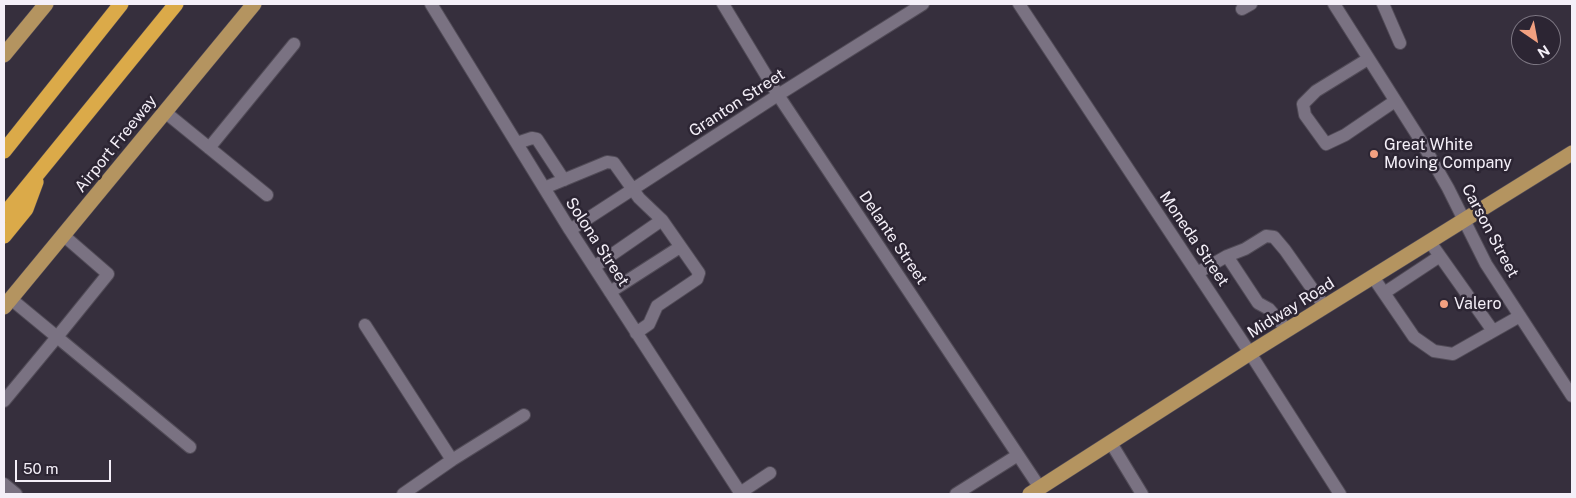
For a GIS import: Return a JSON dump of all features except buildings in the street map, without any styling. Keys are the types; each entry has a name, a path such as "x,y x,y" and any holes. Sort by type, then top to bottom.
{"highway":[{"path":"4,151 121,4"},
{"path":"4,215 176,4"},
{"path":"4,236 26,209 40,171"}],"main road":[{"path":"4,55 46,4"},
{"name":"Airport Freeway","path":"7,303 254,4"},
{"name":"Midway Road","path":"1035,491 1250,353 1572,153"}],"street":[{"name":"Solona Street","path":"431,4 570,230 740,494"},
{"name":"Delante Street","path":"723,4 778,95 1018,455 1035,491"},
{"name":"Granton Street","path":"570,230 778,95 923,4"},
{"name":"Moneda Street","path":"1019,4 1250,353 1340,494"},
{"name":"Carson Street","path":"1334,4 1421,141 1448,188 1486,264 1572,396"},
{"path":"1383,4 1400,43"},
{"path":"209,148 294,44"},
{"path":"1368,59 1316,91 1303,104 1305,115 1326,144 1345,136 1395,101"},
{"path":"165,112 267,195"},
{"path":"517,143 532,138 537,139 564,180"},
{"path":"544,188 611,161 616,164 644,204 662,220 698,273 697,279 657,306 649,324 636,333"},
{"path":"594,267 662,220"},
{"path":"4,401 108,274 63,235"},
{"path":"1197,273 1227,256 1245,249 1266,236 1274,237 1325,307"},
{"path":"1430,242 1494,331"},
{"path":"610,292 680,247"},
{"path":"1227,256 1258,303 1269,309 1287,330"},
{"path":"1384,293 1440,256"},
{"path":"1373,278 1414,337 1434,351 1453,354 1520,316"},
{"path":"7,303 57,337 190,447"},
{"path":"365,325 452,460"},
{"path":"403,494 452,460 524,415"},
{"path":"1111,443 1142,494"},
{"path":"956,494 1018,455"},
{"path":"740,494 770,472"},
{"path":"4,484 16,494"}],"place":[{"name":"Great White Moving Company","path":"1374,154"},
{"name":"Valero","path":"1444,304"}]}
